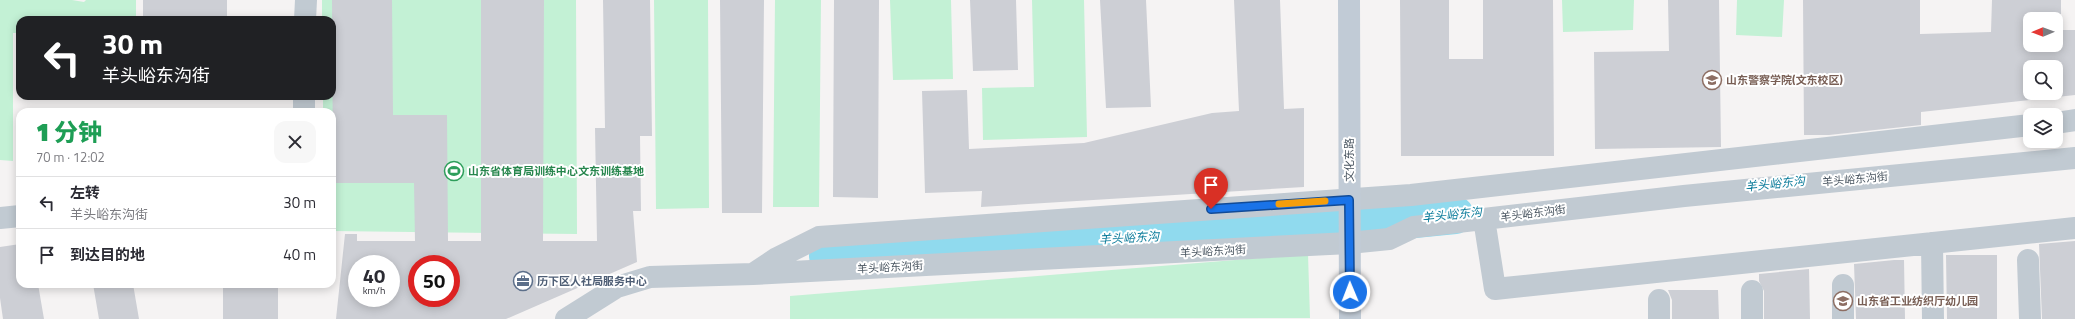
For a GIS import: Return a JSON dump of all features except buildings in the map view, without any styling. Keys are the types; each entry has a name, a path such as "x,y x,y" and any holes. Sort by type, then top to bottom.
{"main road":[{"name":"文化东路","path":"1349,0 1350,319"}],"street":[{"path":"306,0 306,16"},
{"path":"2063,122 2075,120"},
{"path":"753,274 777,258 819,238 1349,200 2023,127"},
{"name":"羊头峪东沟街","path":"566,319 617,287 650,277 753,274 1349,243 1389,239 1414,227 1684,196 2075,158"},
{"path":"0,218 16,216"},
{"path":"1484,219 1495,289 2075,228"},
{"path":"1932,243 1933,319"},
{"path":"2028,260 2030,319"},
{"path":"1843,285 1843,319"},
{"path":"1752,291 1752,319"}],"green space":[{"path":"0,0 72,0 84,2 86,0 136,0 136,16 16,16 16,33 13,33 13,161 0,160"},
{"name":"山东省体育局训练中心文东训练基地","path":"322,0 576,0 577,234 336,231 336,108 323,108 323,100 336,100 336,16 322,16"},
{"path":"654,0 708,0 709,208 656,209"},
{"path":"775,0 821,0 819,207 773,207"},
{"path":"890,0 951,0 953,79 893,80"},
{"path":"1032,0 1084,0 1087,137 983,140 982,88 1034,87"},
{"path":"1562,0 1634,0 1633,30 1563,32"},
{"path":"1737,0 1784,0 1782,37 1736,35"},
{"path":"1308,254 1310,318 790,319 790,296"}],"waterway":[{"name":"羊头峪东沟","path":"828,256 1374,223 1455,215"}],"slow traffic":[{"path":"1279,204 1325,201"}],"place":[{"name":"山东警察学院(文东校区)","path":"1712,80"},
{"name":"山东省体育局训练中心文东训练基地","path":"454,171"},
{"name":"历下区人社局服务中心","path":"523,281"},
{"name":"山东省工业纺织厅幼儿园","path":"1843,301"}],"route":[{"path":"1211,209 1349,200 1350,292"}]}
